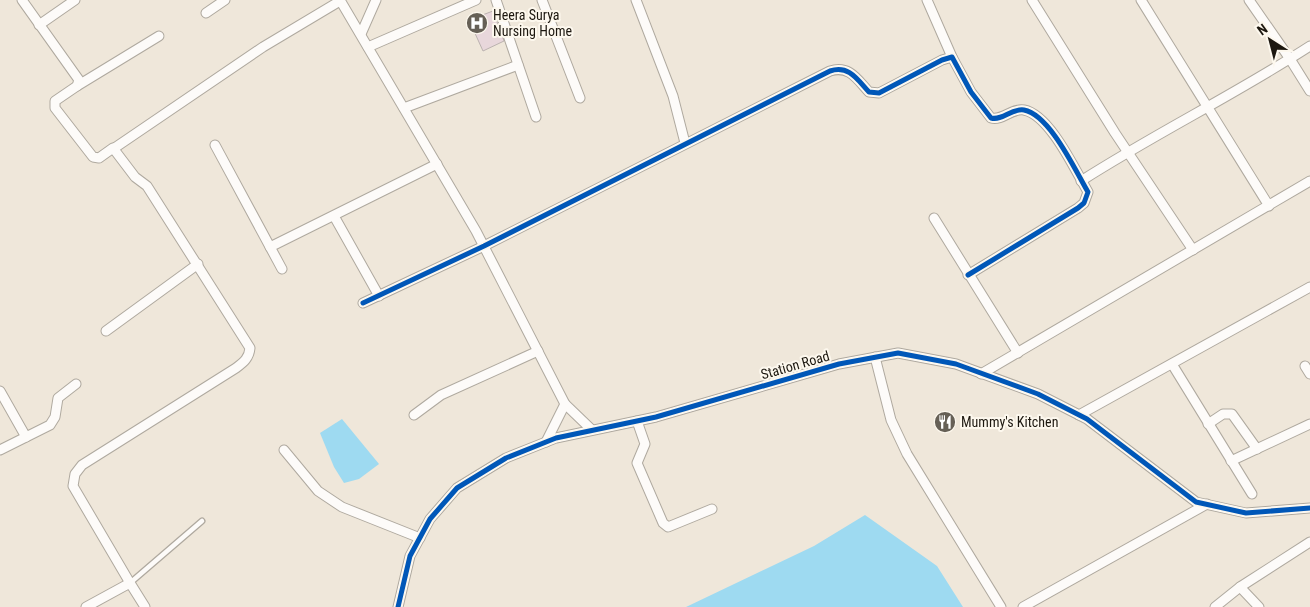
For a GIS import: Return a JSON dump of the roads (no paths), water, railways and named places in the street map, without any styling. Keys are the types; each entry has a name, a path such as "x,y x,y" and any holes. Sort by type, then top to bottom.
{"street":[{"path":"22,0 38,25 76,74 79,82 77,86"},
{"path":"38,25 75,0"},
{"path":"206,12 226,0"},
{"path":"159,36 54,101 55,108 93,158 99,158 263,47 340,0 484,246 565,404 592,430"},
{"path":"360,34 376,0"},
{"path":"368,48 476,0"},
{"path":"496,0 536,117"},
{"path":"542,0 580,98"},
{"path":"636,0 673,96 685,143"},
{"path":"927,0 952,57 986,114 996,119 1021,110 1037,116 1051,130 1088,192 1084,203 968,275"},
{"path":"1032,0 1127,151 1193,250"},
{"path":"1141,0 1269,206"},
{"path":"1249,0 1310,91"},
{"path":"1081,181 1127,151 1208,108 1310,46"},
{"path":"363,304 484,246 830,71 840,68 850,71 869,92 879,93 942,60 952,57"},
{"path":"404,108 518,65"},
{"path":"215,145 282,269"},
{"path":"113,149 135,177 147,186 250,348 250,354 236,368 82,465 74,480 73,486 145,607"},
{"path":"270,248 437,164"},
{"path":"982,374 1310,181"},
{"path":"334,216 379,296"},
{"path":"934,218 1018,352"},
{"path":"106,332 198,264"},
{"path":"1079,415 1310,287"},
{"path":"414,415 441,395 538,351"},
{"name":"Station Road","path":"398,607 410,556 430,519 457,488 506,458 546,442 637,421 839,364 898,353 956,364 1038,394 1079,415 1196,502 1246,513 1310,508"},
{"path":"875,357 891,420 907,454 1002,607"},
{"path":"1172,364 1252,494"},
{"path":"0,450 53,422 58,398 76,384"},
{"path":"0,391 26,437"},
{"path":"546,442 565,404"},
{"path":"1208,424 1223,414 1232,414 1242,425 1257,449"},
{"path":"637,421 645,444 637,463 664,524 668,527 676,525 712,508"},
{"path":"1231,461 1310,424"},
{"path":"284,450 318,491 342,507 420,538"},
{"path":"1023,607 1207,504"},
{"path":"1214,607 1240,587 1310,542"},
{"path":"86,607 130,583"},
{"path":"1240,587 1259,607"}],"lane":[{"path":"130,583 202,521"}],"water":[{"path":"342,419 379,464 359,479 344,483 334,467 320,433"},
{"path":"865,515 937,566 963,607 686,607 814,546"}],"place":[{"name":"Heera Surya Nursing Home","path":"477,23"},
{"name":"Mummy's Kitchen","path":"945,422"}]}
